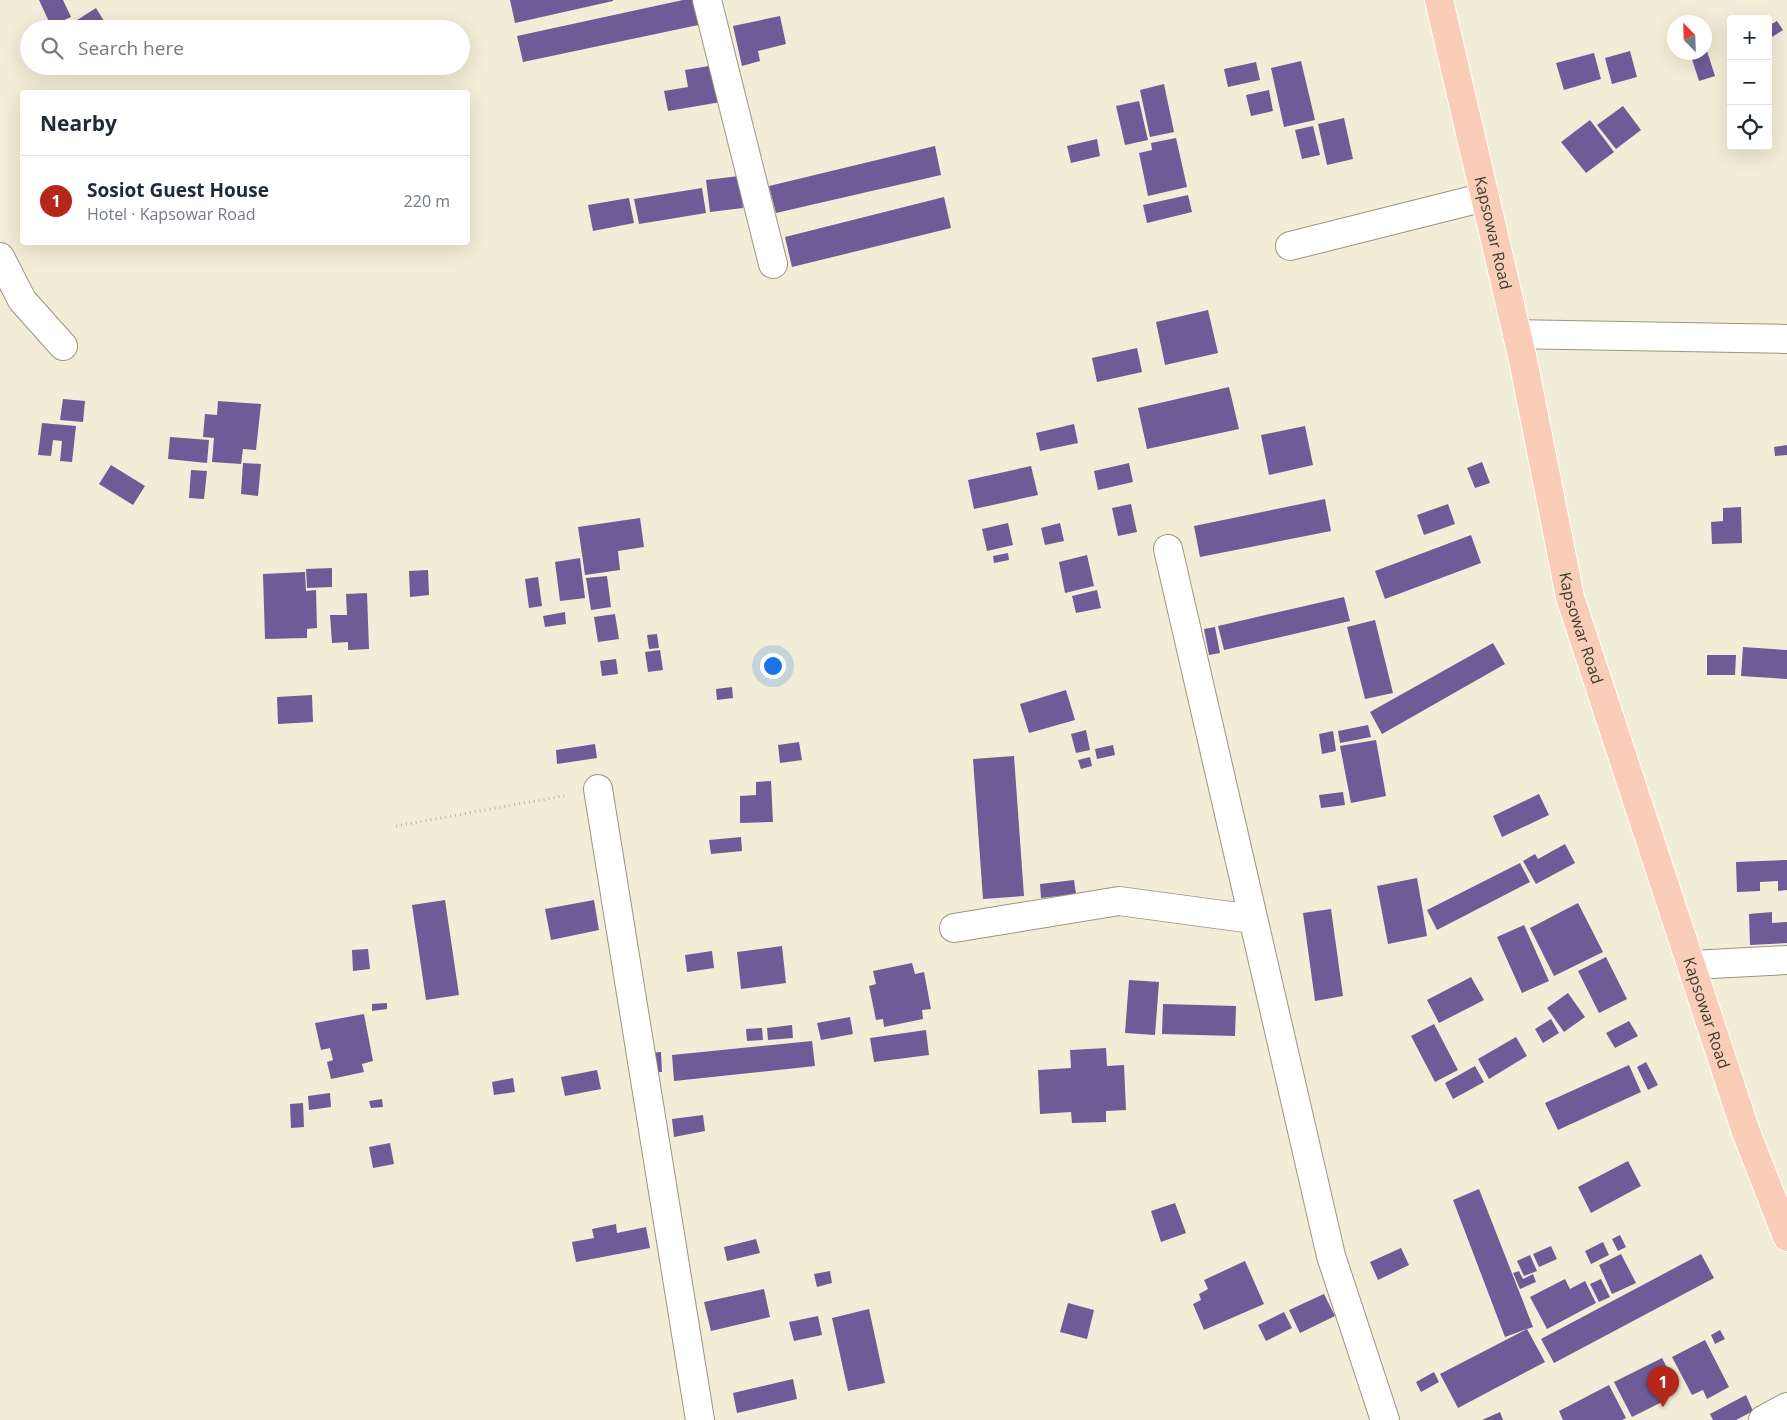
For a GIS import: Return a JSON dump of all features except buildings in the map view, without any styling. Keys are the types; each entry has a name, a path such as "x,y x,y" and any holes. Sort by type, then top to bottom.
{"main road":[{"name":"Kapsowar Road","path":"1439,0 1517,334 1570,597 1746,1132 1787,1237"}],"street":[{"path":"707,0 773,264"},
{"path":"1290,246 1485,197"},
{"path":"0,258 22,300 63,346"},
{"path":"1517,334 1787,339"},
{"path":"1168,549 1331,1256 1385,1420"},
{"path":"598,789 700,1420"},
{"path":"954,928 1119,901 1254,920"},
{"path":"1692,965 1787,960"},
{"path":"1763,1420 1787,1407"}],"path":[{"path":"396,826 598,789"}],"place":[{"name":"Sosiot Guest House","path":"1663,1407"}]}
